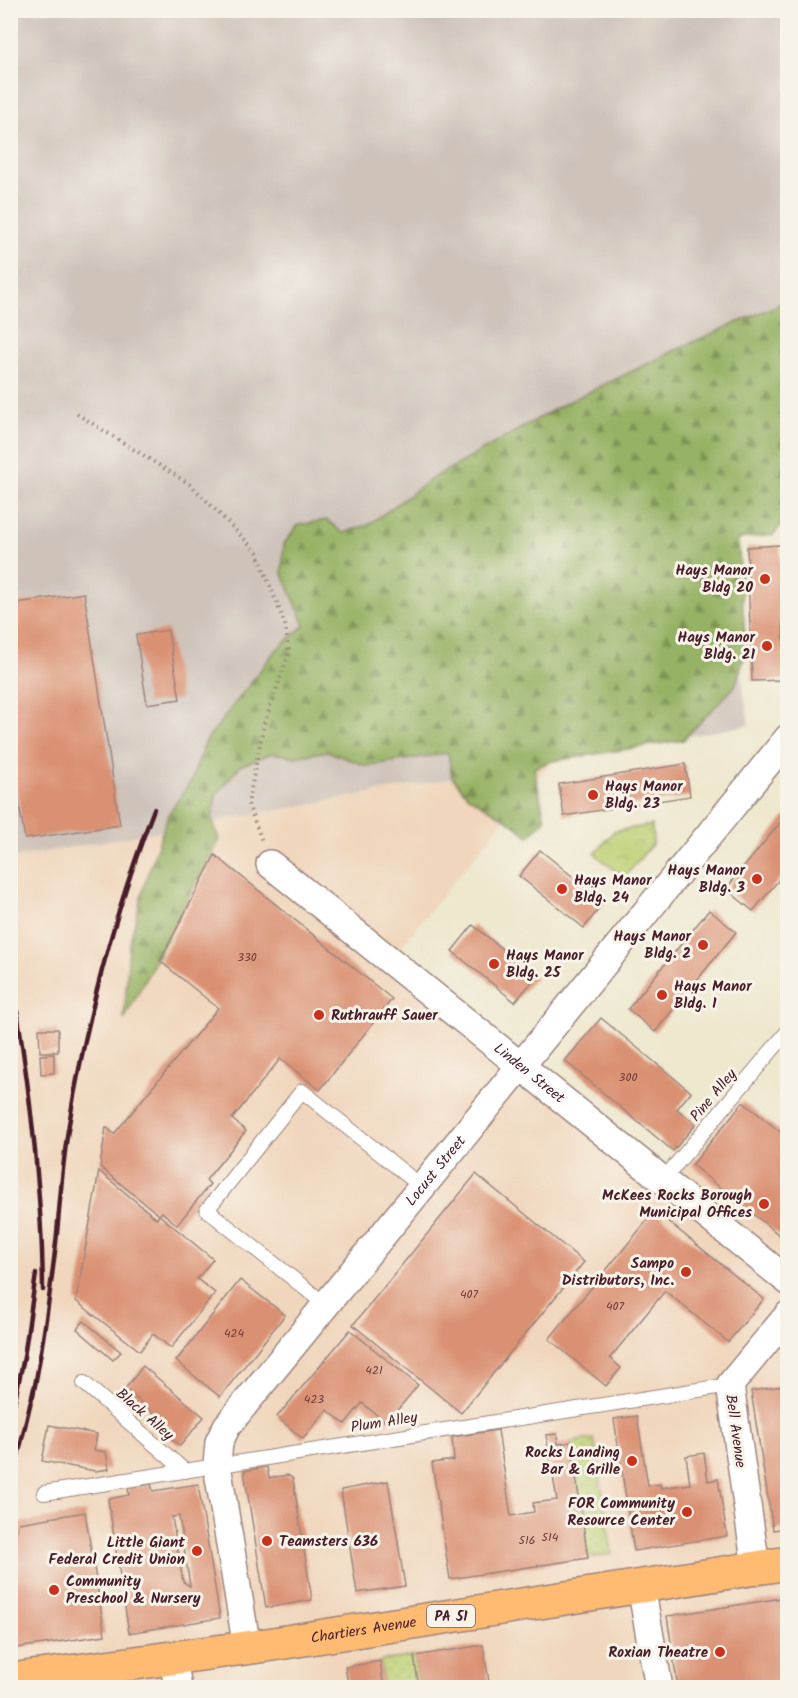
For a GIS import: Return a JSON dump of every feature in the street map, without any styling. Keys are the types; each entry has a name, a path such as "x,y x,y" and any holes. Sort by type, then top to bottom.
{"main road":[{"name":"Chartiers Avenue","path":"10,1680 175,1673 247,1648 772,1565"}],"street":[{"name":"Locust Street","path":"247,1648 217,1466 219,1442 227,1426 788,738"},
{"name":"Linden Street","path":"270,864 788,1281"},
{"name":"Bell Avenue","path":"772,1565 730,1385 788,1315"},
{"path":"641,1586 659,1688"}],"lane":[{"name":"Pine Alley","path":"663,1180 788,1031"},
{"path":"326,1305 207,1210 302,1092 422,1187"},
{"name":"Black Alley","path":"84,1383 185,1471"},
{"name":"Plum Alley","path":"44,1493 730,1385"}],"path":[{"path":"77,414 191,485 257,552 285,624 289,653 264,724 248,804 270,864"}],"shaded area":[{"path":"11,11 787,11 787,361 695,375 749,725 11,858"},
{"path":"552,761 390,960 663,1180 734,1095 787,1138 787,1687 11,1688 11,858"}],"green space":[{"path":"787,301 787,519 773,535 738,539 746,652 735,686 683,740 552,761 534,768 545,820 529,836 468,796 452,777 448,753 366,766 327,751 296,757 272,753 240,766 216,795 212,819 219,840 124,1020 129,946 144,886 168,815 191,781 206,741 275,651 305,625 282,572 284,544 298,525 327,520 343,533 368,525 433,478 566,403 693,342"},
{"path":"652,825 653,843 624,878 595,854 614,831"},
{"path":"594,1439 612,1554 588,1558 571,1442"},
{"path":"414,1656 419,1687 384,1687 380,1661"}],"building":[{"path":"780,545 785,680 752,681 747,547"},
{"path":"84,593 120,825 25,839 10,752 10,604"},
{"path":"168,630 180,699 147,704 136,635"},
{"path":"685,764 690,796 564,816 559,784"},
{"name":"Hays Manor Bldg. 3","path":"788,813 788,869 753,911 726,889"},
{"name":"Hays Manor Bldg. 24","path":"540,850 604,902 584,928 519,876"},
{"path":"215,855 392,999 320,1090 280,1059 232,1119 246,1131 206,1180 210,1184 177,1225 162,1212 159,1215 100,1167 106,1127 114,1134 218,1008 160,961"},
{"path":"709,910 736,932 655,1032 628,1009"},
{"name":"Hays Manor Bldg. 25","path":"473,925 536,977 515,1002 452,951"},
{"path":"601,1018 691,1092 677,1109 696,1124 673,1151 565,1061"},
{"path":"39,1029 58,1029 58,1052 40,1052"},
{"path":"54,1054 54,1073 41,1074 40,1055"},
{"name":"McKees Rocks Borough Municipal Offices","path":"743,1102 788,1138 788,1242 692,1165"},
{"path":"99,1171 157,1219 159,1215 213,1259 197,1279 215,1293 171,1348 153,1334 140,1351 76,1301"},
{"path":"476,1174 584,1262 461,1413 353,1325"},
{"path":"655,1211 764,1299 728,1342 665,1291 610,1358 621,1368 606,1386 549,1339"},
{"path":"240,1280 285,1315 220,1397 176,1361"},
{"path":"84,1321 121,1352 113,1360 77,1329"},
{"path":"350,1330 418,1385 387,1423 362,1403 345,1424 327,1410 303,1439 277,1417"},
{"path":"143,1366 204,1417 180,1446 166,1435 172,1428 125,1389"},
{"path":"788,1385 788,1528 773,1530 751,1391"},
{"path":"637,1416 648,1486 660,1484 661,1488 690,1484 686,1456 704,1453 708,1481 718,1479 727,1536 634,1551 614,1419"},
{"path":"49,1425 97,1434 94,1450 106,1452 109,1469 95,1471 42,1461"},
{"path":"498,1430 511,1516 534,1512 533,1503 557,1500 546,1435 557,1434 558,1444 571,1442 588,1558 450,1579 432,1463 454,1460 452,1437"},
{"path":"267,1467 269,1478 288,1475 293,1479 312,1600 266,1608 244,1471"},
{"path":"388,1481 405,1586 357,1593 341,1490"},
{"path":"151,1484 153,1491 198,1484 220,1618 129,1633 108,1499 129,1495 128,1488","holes":["179,1516 190,1586 183,1582 172,1517"]},
{"name":"Community Preschool & Nursery","path":"85,1512 105,1635 10,1649 10,1550 19,1523"},
{"name":"Roxian Theatre","path":"788,1597 788,1688 678,1688 667,1616"},
{"path":"483,1645 490,1688 419,1688 414,1656"},
{"path":"380,1661 384,1688 349,1688 345,1667"},
{"path":"254,1681 255,1688 214,1688 214,1686"}],"railway":[{"path":"33,1396 56,1243 66,1144 83,1048 114,927 154,809"},
{"path":"10,968 33,1128 40,1209 43,1290"},
{"path":"10,1423 24,1357 36,1274"},
{"path":"10,1490 34,1388"}],"place":[{"name":"Hays Manor Bldg 20","path":"765,579"},
{"name":"Hays Manor Bldg. 21","path":"767,646"},
{"name":"Hays Manor Bldg. 23","path":"593,795"},
{"name":"Hays Manor Bldg. 3","path":"757,879"},
{"name":"Hays Manor Bldg. 24","path":"562,889"},
{"name":"Hays Manor Bldg. 2","path":"703,945"},
{"name":"Hays Manor Bldg. 25","path":"494,964"},
{"name":"Hays Manor Bldg. 1","path":"662,995"},
{"name":"Ruthrauff Sauer","path":"319,1015"},
{"name":"McKees Rocks Borough Municipal Offices","path":"764,1204"},
{"name":"Sampo Distributors, Inc.","path":"686,1272"},
{"name":"Rocks Landing Bar & Grille","path":"632,1461"},
{"name":"FOR Community Resource Center","path":"687,1512"},
{"name":"Teamsters 636","path":"267,1541"},
{"name":"Little Giant Federal Credit Union","path":"197,1551"},
{"name":"Community Preschool & Nursery","path":"54,1590"},
{"name":"Roxian Theatre","path":"720,1652"}]}
